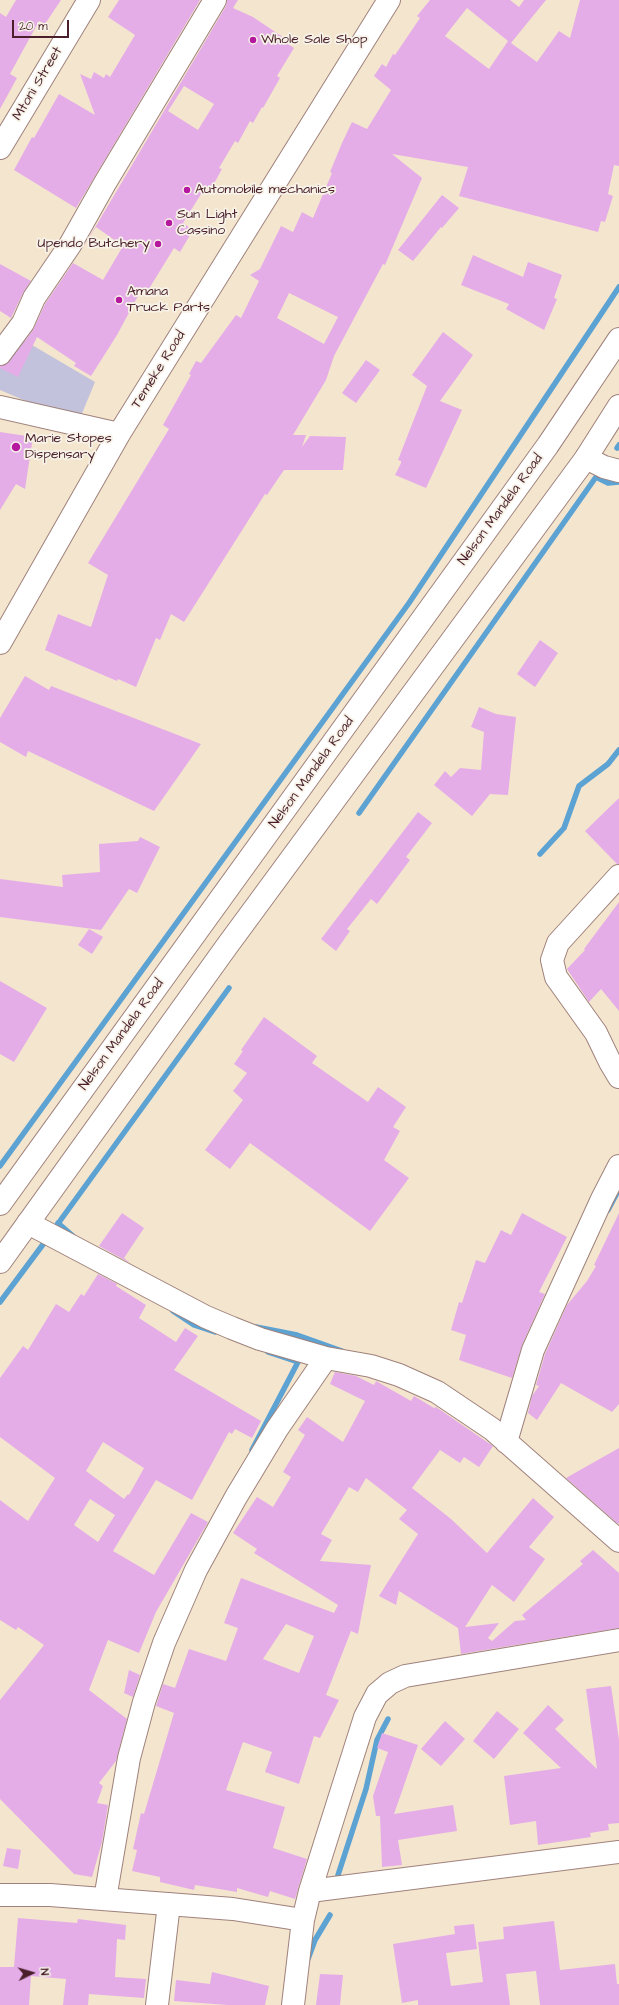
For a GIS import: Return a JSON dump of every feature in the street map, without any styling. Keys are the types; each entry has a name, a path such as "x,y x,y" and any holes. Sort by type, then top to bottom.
{"street":[{"name":"Mtoni Street","path":"0,148 89,0"},
{"path":"0,354 23,323 34,298 70,245 105,183 215,0"},
{"name":"Temeke Road","path":"0,642 119,434 389,0"},
{"name":"Nelson Mandela Road","path":"0,1204 548,445 619,339"},
{"path":"0,1262 227,946 586,458 619,406"},
{"path":"0,407 119,434"},
{"path":"586,458 604,467 619,471"},
{"path":"619,876 558,943 552,960 556,977 596,1033 619,1077"},
{"path":"506,1442 533,1350 602,1199 619,1166"},
{"path":"28,1223 206,1317 260,1339 326,1358 371,1366 420,1383 475,1417 506,1442 619,1541"},
{"path":"106,1899 128,1758 144,1702 164,1643 196,1570 236,1498 277,1429 326,1358"},
{"path":"293,2005 303,1920 310,1891 365,1717 377,1694 390,1683 405,1676 619,1640"},
{"path":"310,1891 619,1852"},
{"path":"0,1895 50,1895 233,1909 303,1920"},
{"path":"157,2005 169,1904"}],"shaded area":[{"path":"15,335 95,382 78,423 0,390 0,364"}],"building":[{"path":"16,0 61,0 45,24 39,21 10,74 17,78 0,109 0,13 6,17"},
{"path":"119,0 200,0 76,208 14,170 32,137 34,138 59,94 95,115 80,74 91,79 94,72 104,78 106,74 110,77 135,35 108,17"},
{"path":"227,0 238,0 233,8 253,17 290,42 288,44 294,48 277,76 280,78 263,108 262,107 253,123 250,121 238,143 235,141 219,168 222,169 211,189 206,186 183,223 193,230 180,252 174,248 147,292 143,290 138,296 117,335 91,376 74,366 76,363 37,337 18,377 0,368 0,366 10,361 33,330 45,304 73,263 103,280 123,246 96,227 80,253 226,6","holes":["184,86 214,104 198,130 168,111"]},
{"path":"430,0 510,0 519,7 524,0 546,0 511,43 537,62 559,31 570,38 580,0 619,0 619,166 614,165 608,194 613,196 605,222 601,221 598,232 459,196 468,167 392,154 422,178 385,265 383,264 334,356 326,380 293,435 306,435 302,447 310,436 346,437 343,470 284,470 267,495 265,494 184,622 171,614 160,640 156,638 136,687 118,679 117,681 45,650 58,614 91,627 108,575 88,563 169,429 163,425 191,375 189,374 196,361 201,363 236,315 241,318 259,281 250,275 260,269 281,226 293,232 302,212 313,218 332,173 330,172 352,122 367,129 391,90 374,76 382,64 386,67 393,54 395,55 420,18 417,16","holes":["467,8 508,41 489,69 445,36","289,293 338,317 324,344 277,318"]},
{"path":"442,195 459,208 413,261 398,250"},
{"path":"473,255 523,277 528,262 562,275 554,298 557,299 544,330 506,309 509,304 461,285"},
{"path":"0,264 31,281 23,293 11,318 0,311"},
{"path":"443,332 473,355 440,401 462,410 426,488 395,475 401,463 401,461 398,460 427,386 412,375"},
{"path":"366,360 380,370 356,403 342,393"},
{"path":"0,432 33,437 25,489 16,484 0,510"},
{"path":"540,640 558,653 535,687 517,674"},
{"path":"25,676 49,690 51,686 201,744 154,811 28,751 26,757 0,742 0,718"},
{"path":"479,707 496,714 516,717 508,795 490,794 472,816 434,785 445,771 451,777 460,768 481,770 484,732 471,727"},
{"path":"619,798 619,864 617,864 585,831"},
{"path":"418,812 432,823 406,857 410,860 377,904 371,899 347,929 350,931 336,951 321,939"},
{"path":"140,837 160,847 137,893 129,889 101,930 0,917 0,879 63,887 62,875 100,872 99,844 138,841"},
{"path":"619,902 619,1011 601,989 589,1002 567,969 585,950 584,949"},
{"path":"89,929 103,937 92,954 78,945"},
{"path":"0,981 47,1008 14,1062 0,1054"},
{"path":"264,1017 317,1056 312,1063 368,1102 378,1087 406,1107 393,1127 400,1131 384,1160 409,1178 370,1231 250,1143 230,1169 205,1150 243,1100 233,1091 247,1073 234,1064 243,1051 241,1050"},
{"path":"122,1213 144,1228 124,1258 130,1263 99,1246"},
{"path":"522,1213 567,1237 539,1292 545,1294 522,1345 512,1378 459,1360 466,1335 451,1330 459,1302 462,1303 476,1260 485,1263 501,1230 511,1235"},
{"path":"619,1213 619,1404 612,1412 561,1383 537,1420 528,1413 532,1396 539,1386 536,1385 545,1354 567,1305 587,1281 596,1266 594,1265"},
{"path":"98,1274 117,1284 116,1286 146,1305 139,1318 176,1342 185,1328 198,1336 174,1370 261,1421 252,1438 235,1429 232,1434 229,1432 192,1500 156,1480 113,1551 154,1575 191,1513 208,1522 156,1612 139,1653 108,1640 89,1690 127,1719 116,1761 99,1783 103,1786 97,1803 108,1805 102,1842 92,1877 74,1874 0,1799 0,1700 44,1645 18,1627 16,1630 0,1620 0,1500 28,1521 55,1478 0,1437 0,1378 23,1346 28,1350 56,1304 69,1312 81,1294 84,1296","holes":["103,1442 144,1468 129,1495 128,1494 124,1499 86,1471","90,1499 115,1515 98,1542 74,1525"]},
{"path":"335,1372 356,1376 374,1385 376,1381 411,1401 414,1396 434,1408 436,1407 493,1446 479,1467 464,1457 460,1463 440,1450 412,1488 451,1519 487,1553 533,1498 554,1517 529,1547 545,1559 514,1602 492,1585 465,1627 499,1623 488,1638 492,1641 515,1621 526,1620 522,1615 583,1564 580,1561 593,1550 619,1573 619,1628 461,1654 458,1628 399,1591 396,1605 379,1596 418,1534 399,1519 407,1510 366,1478 358,1492 349,1487 321,1534 332,1540 320,1561 371,1565 358,1634 351,1631 326,1695 339,1700 320,1738 314,1736 299,1784 265,1772 272,1752 243,1742 226,1790 285,1807 273,1848 307,1859 295,1899 270,1891 268,1897 237,1888 237,1892 195,1885 194,1890 160,1882 160,1877 132,1871 137,1850 133,1849 141,1813 144,1814 174,1713 156,1706 163,1684 175,1688 189,1649 226,1661 238,1628 224,1623 241,1578 334,1613 338,1605 254,1553 257,1549 233,1533 257,1497 273,1507 291,1477 283,1472 305,1435 298,1430 307,1417 343,1442 365,1401 330,1384","holes":["286,1624 314,1636 299,1673 263,1659"]},
{"path":"619,1448 619,1523 618,1524 566,1478"},
{"path":"129,1670 140,1675 133,1697 124,1693"},
{"path":"611,1686 619,1740 619,1823 608,1824 609,1830 590,1833 591,1837 538,1845 536,1821 510,1825 504,1776 561,1768 523,1733 548,1705 564,1720 555,1729 597,1769 586,1689"},
{"path":"497,1711 519,1729 494,1759 473,1741"},
{"path":"445,1721 465,1739 441,1766 421,1749"},
{"path":"382,1733 418,1745 394,1814 453,1805 457,1831 398,1840 402,1865 382,1867 380,1816 376,1816 373,1796 388,1752 377,1748"},
{"path":"7,1848 21,1850 18,1869 3,1866"},
{"path":"18,1918 77,1923 78,1919 126,1925 125,1940 117,1939 115,1977 146,1979 144,1998 89,1994 88,2005 63,2005 66,1979 31,1976 29,2005 0,2005 0,1967 14,1967"},
{"path":"554,1921 560,1970 615,1964 617,1984 619,1984 619,2005 540,2005 536,1971 506,1974 510,2005 418,2005 418,2000 402,2003 393,1944 455,1934 454,1926 474,1924 477,1949 446,1953 451,1986 483,1982 478,1942 504,1939 503,1927"},
{"path":"212,1972 269,1986 265,2005 228,2005 174,2001 176,1980 210,1984"},
{"path":"320,1974 343,1975 340,2005 316,2005"}],"waterway":[{"path":"0,1166 409,603 619,287"},
{"path":"359,813 596,477 608,483 619,482"},
{"path":"540,854 564,828 579,786 608,764 619,750"},
{"path":"57,1225 229,988"},
{"path":"608,1210 617,1193"},
{"path":"58,1223 73,1236"},
{"path":"0,1302 47,1239"},
{"path":"173,1311 194,1325 215,1332"},
{"path":"256,1327 297,1335 342,1351"},
{"path":"252,1450 298,1362 268,1352"},
{"path":"338,1875 366,1789 377,1740 388,1719"},
{"path":"308,1959 315,1940 330,1915"}],"place":[{"name":"Whole Sale Shop","path":"253,40"},
{"name":"Automobile mechanics","path":"187,190"},
{"name":"Sun Light Cassino","path":"169,223"},
{"name":"Upendo Butchery","path":"158,244"},
{"name":"Amana Truck Parts","path":"119,300"},
{"name":"Marie Stopes Dispensary","path":"16,447"}]}
